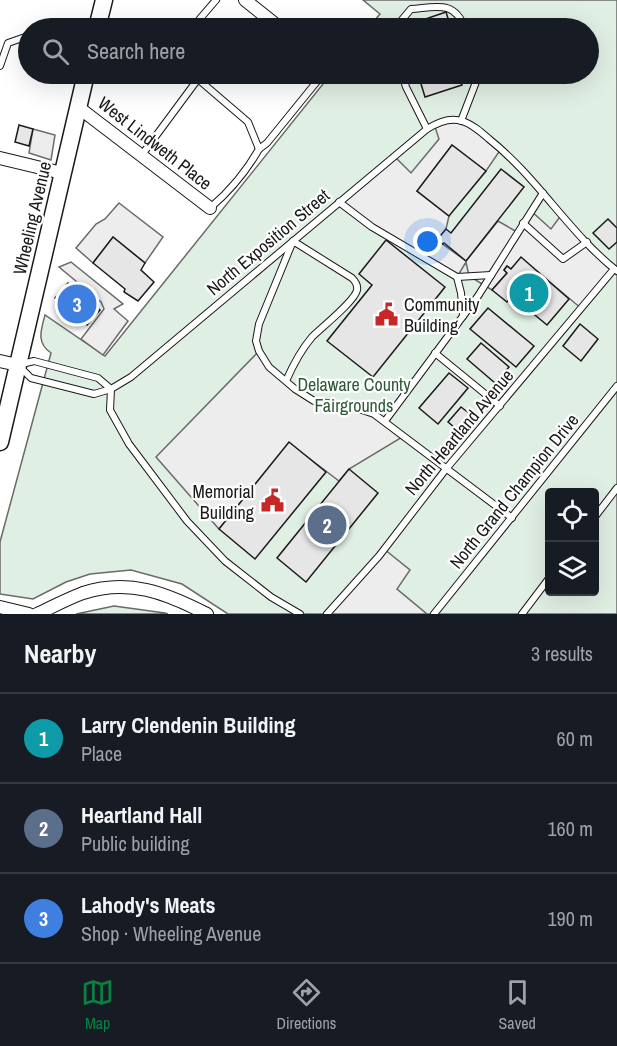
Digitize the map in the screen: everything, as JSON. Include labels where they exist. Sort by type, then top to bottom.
[{"type":"main road","points":[[100,18],[104,0]]},
{"type":"main road","name":"Wheeling Avenue","points":[[0,441],[84,84]]},
{"type":"street","points":[[245,0],[268,18]]},
{"type":"street","name":"West Lindweth Place","points":[[78,107],[210,208]]},
{"type":"street","points":[[0,158],[62,173]]},
{"type":"street","points":[[0,361],[18,366]]},
{"type":"street","points":[[37,614],[84,593],[132,587],[163,593],[206,614]]},
{"type":"street","points":[[0,607],[29,614]]},
{"type":"lane","points":[[201,18],[216,0]]},
{"type":"lane","points":[[403,18],[417,0]]},
{"type":"lane","points":[[411,9],[443,7],[454,11],[461,18]]},
{"type":"lane","points":[[0,60],[8,44],[18,40]]},
{"type":"lane","points":[[141,156],[194,84]]},
{"type":"lane","points":[[204,84],[248,122],[259,149]]},
{"type":"lane","points":[[210,208],[226,195],[259,149],[267,143],[315,84]]},
{"type":"lane","points":[[405,84],[428,129]]},
{"type":"lane","points":[[475,84],[461,121],[476,128],[514,161],[587,242],[616,270]]},
{"type":"lane","name":"North Exposition Street","points":[[111,389],[131,377],[428,129],[446,120],[461,121]]},
{"type":"lane","points":[[385,421],[463,316],[543,193]]},
{"type":"lane","points":[[339,202],[372,227],[457,277],[491,275]]},
{"type":"lane","points":[[524,223],[563,259],[587,242]]},
{"type":"lane","points":[[286,381],[297,358],[312,338],[353,298],[357,290],[356,282],[352,278],[293,241],[259,324],[256,341],[269,367],[286,381],[314,401],[356,408],[374,414],[512,518]]},
{"type":"lane","name":"North Heartland Avenue","points":[[327,614],[379,556],[446,469],[616,270]]},
{"type":"lane","points":[[457,277],[463,316]]},
{"type":"lane","points":[[435,353],[500,406]]},
{"type":"lane","points":[[34,361],[98,378],[111,389],[94,394],[30,378],[18,366],[34,361]]},
{"type":"lane","name":"North Grand Champion Drive","points":[[434,614],[617,386]]},
{"type":"lane","points":[[111,389],[110,410],[129,444],[187,521],[225,561],[271,597],[300,614]]},
{"type":"lane","points":[[599,511],[617,488]]},
{"type":"lane","points":[[522,614],[545,583]]},
{"type":"green space","name":"Delaware County Fairgrounds","points":[[363,0],[617,0],[617,614],[228,614],[182,584],[131,570],[90,574],[66,582],[33,599],[0,594],[0,542],[51,353],[41,341],[45,315],[105,356],[323,84],[599,84],[599,18],[377,18],[380,14]]},
{"type":"green space","points":[[114,606],[165,613],[168,614],[76,614]]},
{"type":"shaded area","points":[[461,121],[501,149],[486,171],[452,145],[417,191],[449,216],[446,229],[437,240],[466,261],[498,221],[517,232],[531,211],[551,229],[562,214],[614,269],[582,309],[521,258],[511,269],[507,266],[504,270],[507,273],[492,290],[469,276],[466,262],[457,277],[411,251],[339,202],[394,156],[411,173],[439,139],[434,124]]},
{"type":"shaded area","points":[[33,129],[55,135],[51,160],[29,153]]},
{"type":"shaded area","points":[[119,203],[163,237],[145,263],[113,237],[93,263],[76,248],[96,224],[105,219]]},
{"type":"shaded area","points":[[71,262],[123,304],[114,309],[128,321],[103,355],[81,339],[104,309],[101,302],[59,267]]},
{"type":"shaded area","points":[[259,351],[269,367],[314,401],[374,414],[404,436],[349,469],[339,481],[289,443],[219,529],[156,457]]},
{"type":"shaded area","points":[[384,549],[410,570],[397,589],[427,614],[327,614]]},
{"type":"building","points":[[446,12],[448,18],[428,18]]},
{"type":"building","points":[[421,84],[462,85],[425,97]]},
{"type":"building","points":[[19,125],[33,129],[29,146],[15,142]]},
{"type":"building","points":[[452,145],[486,171],[449,216],[417,191]]},
{"type":"building","points":[[501,169],[524,187],[466,261],[437,240],[446,229],[451,233]]},
{"type":"building","points":[[608,219],[617,228],[617,242],[609,249],[593,233]]},
{"type":"building","points":[[113,237],[145,263],[141,270],[154,282],[138,301],[124,292],[125,289],[93,263]]},
{"type":"building","name":"Community Building","points":[[386,240],[445,287],[373,377],[327,341],[372,285],[359,274]]},
{"type":"building","points":[[521,257],[569,299],[547,325],[512,296],[507,302],[492,290],[507,273],[504,270],[507,266],[511,269]]},
{"type":"building","points":[[68,283],[100,310],[87,325],[55,298]]},
{"type":"building","points":[[488,308],[534,346],[516,367],[470,329]]},
{"type":"building","points":[[580,324],[598,339],[581,361],[563,346]]},
{"type":"building","points":[[481,343],[509,367],[495,383],[467,359]]},
{"type":"building","points":[[449,373],[468,388],[438,424],[419,408]]},
{"type":"building","points":[[461,407],[474,417],[461,433],[448,422]]},
{"type":"building","name":"Memorial Building","points":[[289,442],[326,472],[255,559],[219,529]]},
{"type":"building","points":[[349,469],[378,493],[306,582],[277,558]]},
{"type":"place","name":"Larry Clendenin Building","points":[[529,293]]},
{"type":"place","name":"Lahody's Meats","points":[[77,304]]},
{"type":"place","name":"Community Building","points":[[386,314]]},
{"type":"place","name":"Memorial Building","points":[[272,501]]},
{"type":"place","name":"Heartland Hall","points":[[327,525]]}]
